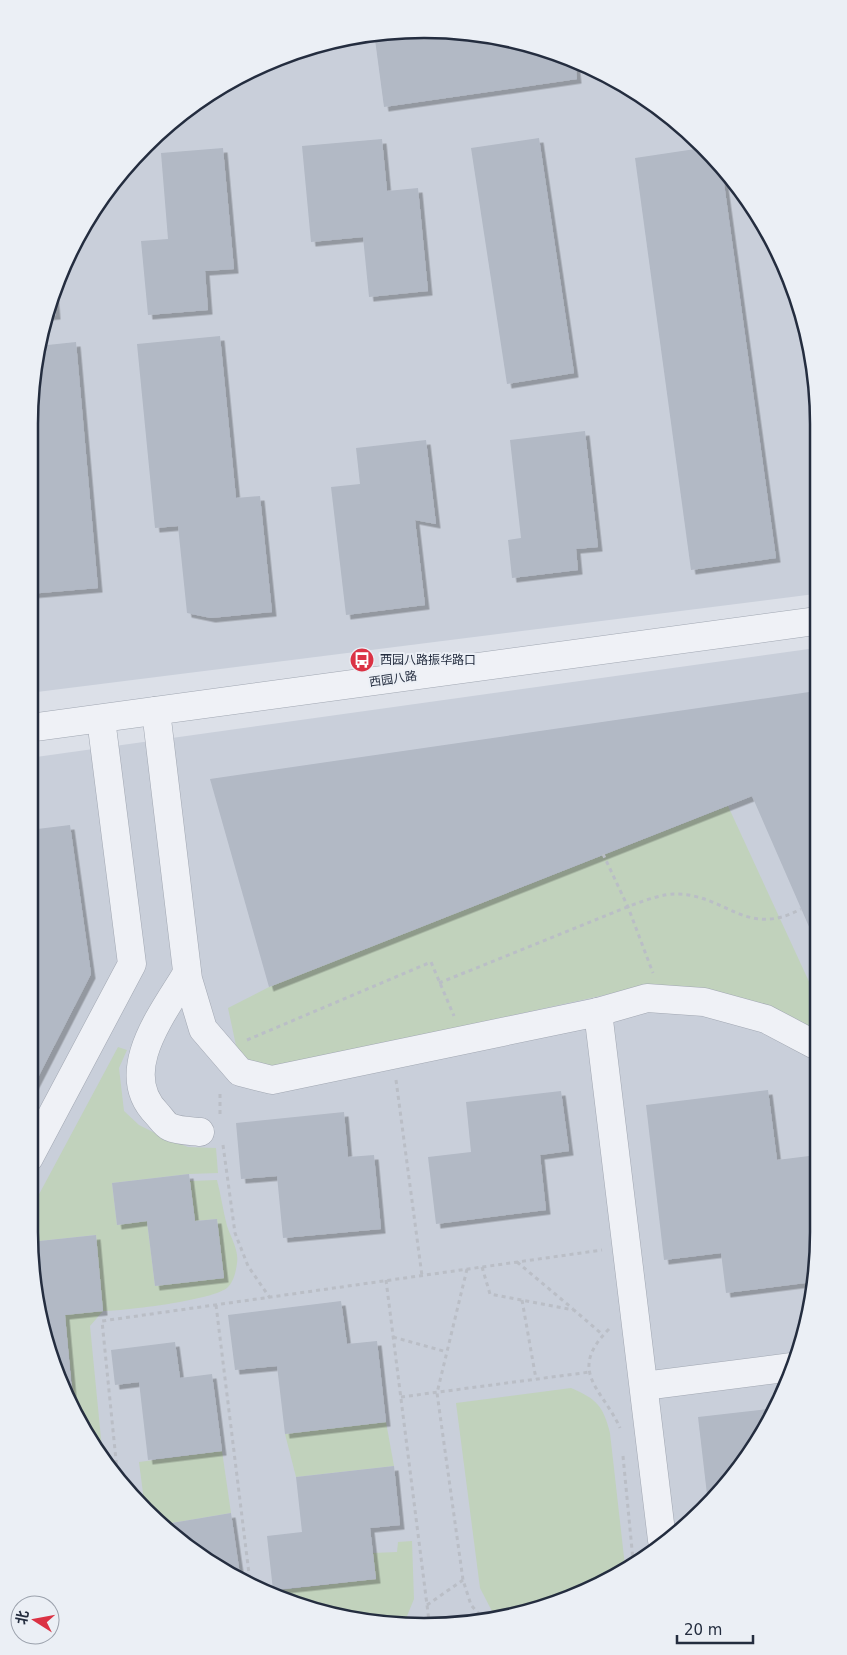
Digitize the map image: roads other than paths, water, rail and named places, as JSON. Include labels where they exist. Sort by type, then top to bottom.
[{"type":"street","name":"西园八路","points":[[38,727],[810,622]]},
{"type":"street","points":[[156,711],[187,973],[203,1029],[240,1072],[272,1080],[598,1012],[647,998],[704,1002],[766,1019],[810,1042]]},
{"type":"street","points":[[38,1141],[132,964],[101,719]]},
{"type":"street","points":[[166,790],[181,804],[188,877]]},
{"type":"street","points":[[187,973],[154,1030],[142,1058],[140,1086],[150,1107],[170,1127],[215,1132]]},
{"type":"street","points":[[598,1012],[661,1535]]},
{"type":"street","points":[[644,1386],[784,1368]]},
{"type":"place","name":"西园八路振华路口","points":[[362,660]]}]
